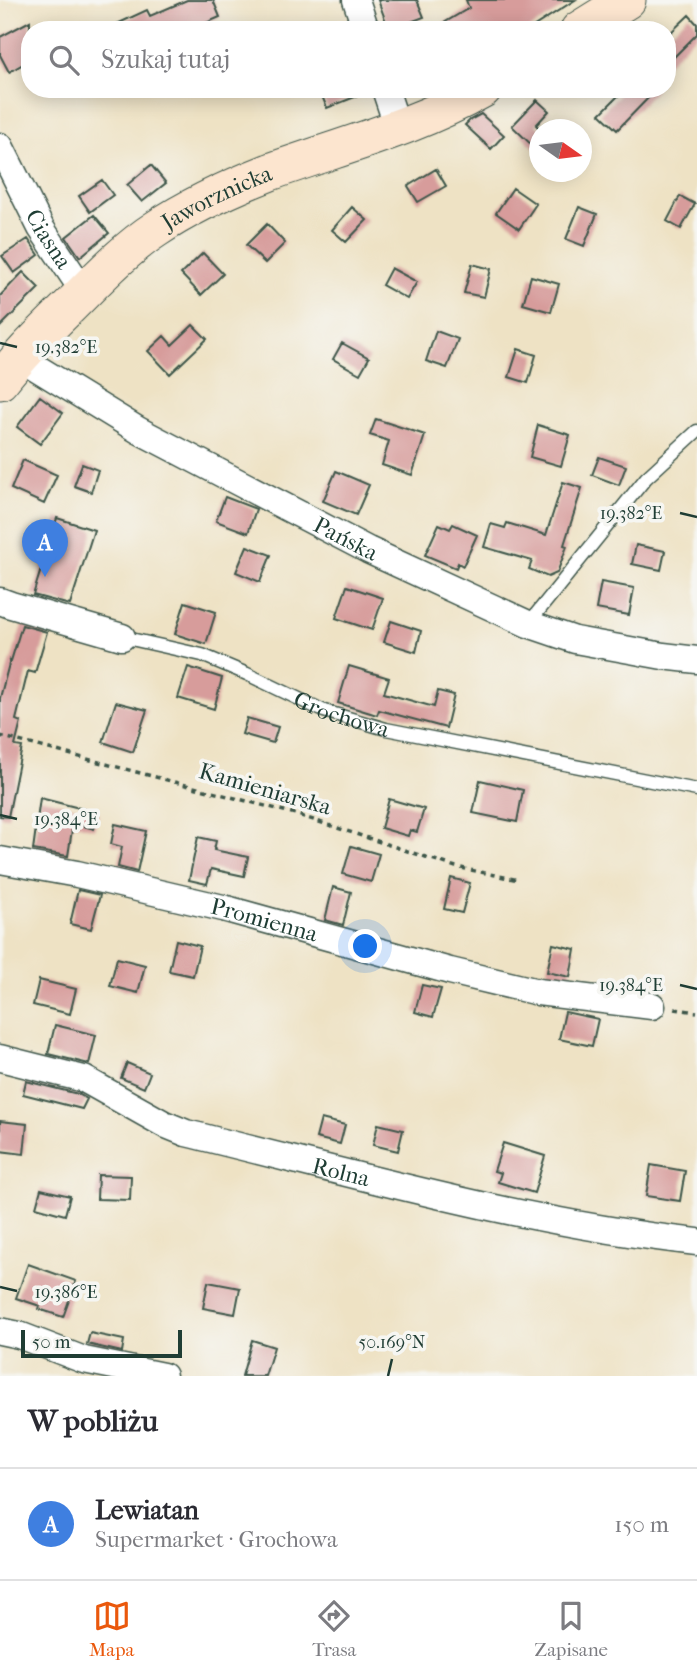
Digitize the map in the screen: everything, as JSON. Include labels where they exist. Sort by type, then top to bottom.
[{"type":"street","points":[[356,0],[363,21]]},
{"type":"street","points":[[593,21],[627,0]]},
{"type":"street","points":[[388,98],[398,128]]},
{"type":"street","name":"Jaworznicka","points":[[10,369],[84,292],[128,250],[156,229],[213,197],[269,173],[398,128],[452,107],[468,98]]},
{"type":"street","name":"Ciasna","points":[[0,146],[41,228],[84,292]]},
{"type":"street","name":"Pańska","points":[[10,369],[138,430],[368,551],[528,624],[575,640],[697,660]]},
{"type":"street","name":"Grochowa","points":[[0,601],[122,637]]},
{"type":"street","name":"Promienna","points":[[0,860],[77,874],[223,908],[450,971],[538,992],[652,1006]]},
{"type":"street","name":"Rolna","points":[[0,1058],[84,1079],[163,1124],[186,1133],[463,1201],[642,1236],[697,1242]]},
{"type":"street","points":[[0,1331],[19,1335],[84,1360],[163,1376]]},
{"type":"lane","points":[[528,624],[646,478],[697,431]]},
{"type":"lane","name":"Grochowa","points":[[122,637],[202,656],[324,711],[386,729],[697,790]]},
{"type":"path","name":"Kamieniarska","points":[[0,736],[292,813],[456,867],[519,880]]},
{"type":"building","points":[[187,0],[213,0],[220,17],[211,21],[123,21],[147,10],[150,16]]},
{"type":"building","points":[[378,0],[417,0],[424,17],[413,21],[386,21]]},
{"type":"building","points":[[466,0],[575,0],[542,21],[447,21],[469,8]]},
{"type":"building","points":[[689,15],[697,24],[697,34],[676,55],[676,27]]},
{"type":"building","points":[[21,26],[21,65],[9,72],[0,55],[0,37]]},
{"type":"building","points":[[323,98],[352,98],[327,108]]},
{"type":"building","points":[[616,98],[648,98],[617,130],[600,114]]},
{"type":"building","points":[[537,100],[549,111],[542,119],[529,119],[529,142],[512,126]]},
{"type":"building","points":[[481,114],[504,135],[491,149],[465,125]]},
{"type":"building","points":[[151,165],[166,183],[142,202],[127,185]]},
{"type":"building","points":[[436,169],[446,186],[418,202],[408,186]]},
{"type":"building","points":[[102,180],[113,195],[90,212],[79,196]]},
{"type":"building","points":[[513,188],[536,204],[519,229],[496,213]]},
{"type":"building","points":[[680,196],[695,204],[681,229],[667,221]]},
{"type":"building","points":[[352,207],[367,220],[346,242],[332,230]]},
{"type":"building","points":[[579,207],[597,214],[584,246],[566,239]]},
{"type":"building","points":[[94,215],[109,233],[80,257],[66,237]]},
{"type":"building","points":[[267,224],[285,243],[265,263],[246,245]]},
{"type":"building","points":[[28,239],[39,255],[14,273],[2,256]]},
{"type":"building","points":[[203,253],[223,274],[201,295],[181,274]]},
{"type":"building","points":[[472,264],[491,269],[484,297],[464,293]]},
{"type":"building","points":[[391,268],[417,282],[407,299],[382,285]]},
{"type":"building","points":[[23,272],[39,288],[0,327],[0,296]]},
{"type":"building","points":[[531,276],[559,284],[551,312],[523,304]]},
{"type":"building","points":[[193,325],[207,339],[170,374],[148,351],[164,336],[172,345]]},
{"type":"building","points":[[436,331],[458,339],[447,368],[426,361]]},
{"type":"building","points":[[342,343],[369,358],[360,374],[333,359]]},
{"type":"building","points":[[518,349],[536,355],[528,383],[509,377]]},
{"type":"building","points":[[40,396],[63,413],[40,444],[17,427]]},
{"type":"building","points":[[376,419],[425,435],[412,475],[382,465],[389,441],[370,435]]},
{"type":"building","points":[[538,425],[570,435],[561,466],[530,457]]},
{"type":"building","points":[[599,457],[626,466],[619,485],[592,475]]},
{"type":"building","points":[[23,460],[57,475],[44,504],[11,489]]},
{"type":"building","points":[[82,464],[98,470],[91,492],[74,486]]},
{"type":"building","points":[[336,471],[369,485],[356,515],[323,501]]},
{"type":"building","points":[[563,482],[582,488],[557,573],[548,577],[529,569],[532,561],[484,547],[491,524],[505,528],[507,523],[546,535]]},
{"type":"building","points":[[225,497],[256,509],[248,533],[216,521]]},
{"type":"building","points":[[57,518],[94,530],[70,605],[33,595]]},
{"type":"building","points":[[439,524],[450,529],[453,524],[477,535],[463,566],[458,563],[456,568],[425,555]]},
{"type":"building","points":[[636,545],[665,551],[661,570],[632,564]]},
{"type":"building","points":[[247,546],[271,555],[260,582],[236,572]]},
{"type":"building","points":[[601,582],[634,588],[629,615],[596,609]]},
{"type":"building","points":[[347,586],[383,598],[372,630],[336,618]]},
{"type":"building","points":[[185,602],[216,612],[206,644],[175,634]]},
{"type":"building","points":[[391,621],[421,631],[416,652],[384,642]]},
{"type":"building","points":[[22,625],[47,632],[35,673],[28,671],[16,720],[21,722],[15,746],[22,747],[8,817],[0,816],[0,698]]},
{"type":"building","points":[[349,666],[389,678],[384,693],[434,707],[438,691],[454,695],[446,728],[379,710],[377,715],[338,703]]},
{"type":"building","points":[[188,667],[222,678],[214,709],[178,698]]},
{"type":"building","points":[[116,702],[147,710],[133,752],[103,742]]},
{"type":"building","points":[[247,718],[278,727],[273,743],[242,734]]},
{"type":"building","points":[[480,780],[523,790],[517,822],[473,813]]},
{"type":"building","points":[[40,798],[99,813],[94,829],[73,823],[68,856],[33,850]]},
{"type":"building","points":[[389,799],[424,809],[417,832],[410,830],[408,836],[381,828]]},
{"type":"building","points":[[115,824],[146,831],[137,872],[118,867],[122,847],[111,844]]},
{"type":"building","points":[[198,837],[216,841],[214,850],[248,857],[244,876],[211,869],[207,884],[189,880]]},
{"type":"building","points":[[351,846],[379,854],[371,882],[343,874]]},
{"type":"building","points":[[451,878],[470,883],[462,913],[444,909]]},
{"type":"building","points":[[333,887],[351,892],[343,925],[325,920]]},
{"type":"building","points":[[78,890],[100,895],[91,929],[70,924]]},
{"type":"building","points":[[176,940],[200,946],[193,976],[169,971]]},
{"type":"building","points":[[553,944],[575,949],[570,977],[547,972]]},
{"type":"building","points":[[117,958],[145,965],[138,993],[110,986]]},
{"type":"building","points":[[39,980],[76,989],[70,1014],[33,1005]]},
{"type":"building","points":[[422,985],[441,989],[433,1017],[415,1012]]},
{"type":"building","points":[[565,1012],[598,1019],[592,1046],[559,1039]]},
{"type":"building","points":[[55,1025],[96,1035],[89,1064],[48,1054]]},
{"type":"building","points":[[127,1063],[150,1073],[144,1088],[121,1078]]},
{"type":"building","points":[[26,1081],[78,1094],[87,1099],[82,1109],[23,1094]]},
{"type":"building","points":[[321,1119],[345,1125],[340,1144],[316,1138]]},
{"type":"building","points":[[0,1121],[27,1124],[24,1154],[0,1151]]},
{"type":"building","points":[[378,1124],[403,1130],[398,1151],[373,1145]]},
{"type":"building","points":[[503,1143],[545,1156],[534,1193],[498,1182],[501,1173],[494,1171]]},
{"type":"building","points":[[651,1165],[685,1171],[680,1201],[646,1196]]},
{"type":"building","points":[[98,1175],[131,1176],[130,1200],[97,1199]]},
{"type":"building","points":[[41,1189],[70,1196],[65,1215],[36,1207]]},
{"type":"building","points":[[28,1264],[76,1281],[63,1317],[16,1298]]},
{"type":"building","points":[[208,1282],[240,1288],[235,1314],[203,1308]]},
{"type":"building","points":[[90,1333],[124,1340],[122,1352],[87,1344]]},
{"type":"building","points":[[252,1340],[274,1347],[265,1376],[242,1376]]},
{"type":"place","name":"Lewiatan","points":[[45,577]]}]
